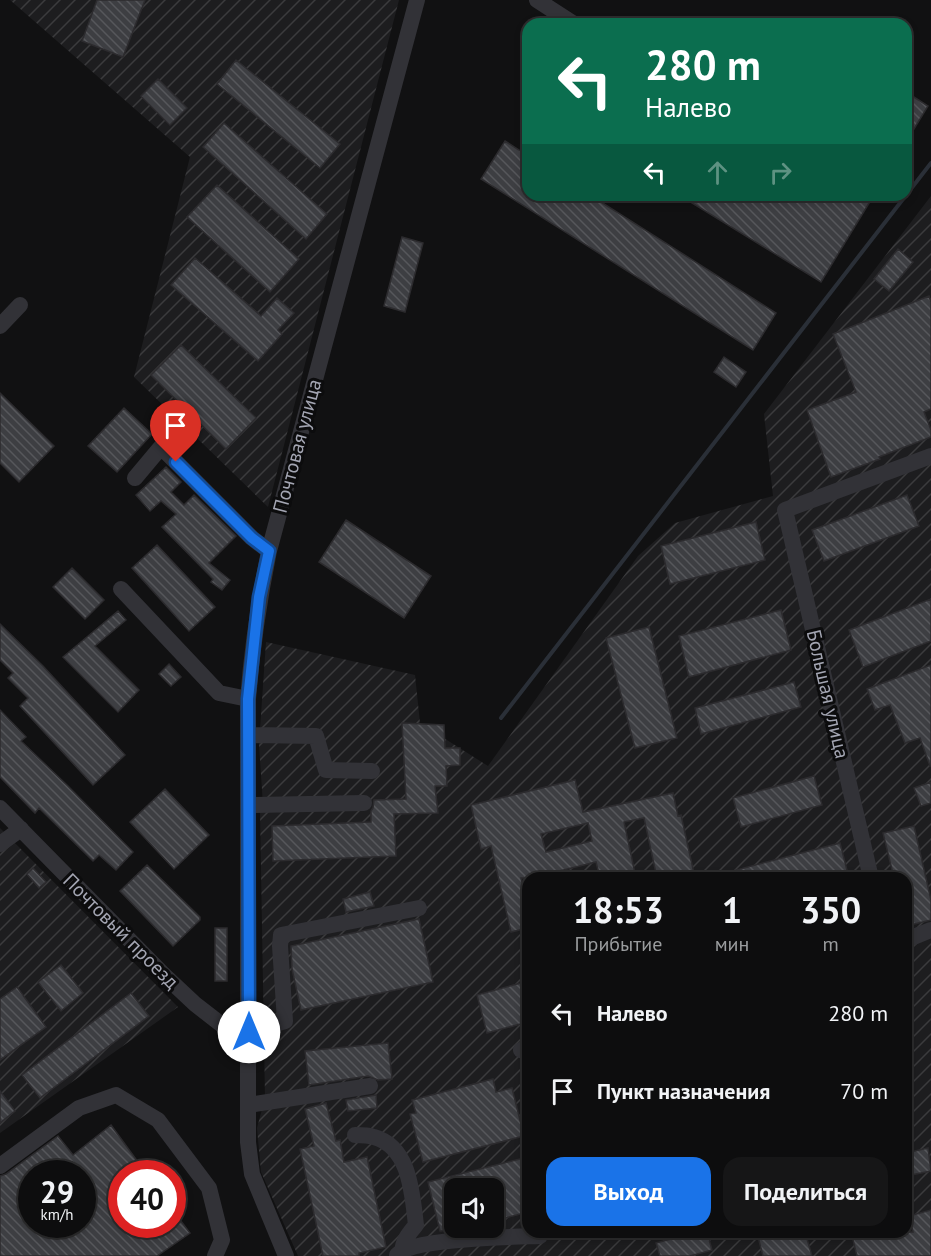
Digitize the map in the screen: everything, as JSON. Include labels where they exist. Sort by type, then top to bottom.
[{"type":"street","name":"Почтовая улица","points":[[286,1256],[252,1174],[248,1142],[248,699],[259,597],[269,551],[417,0]]},
{"type":"street","points":[[537,0],[565,18]]},
{"type":"street","points":[[0,326],[20,305]]},
{"type":"street","points":[[135,478],[161,447],[252,538],[269,551]]},
{"type":"street","name":"Большая улица","points":[[870,872],[785,510],[931,456]]},
{"type":"street","points":[[121,589],[219,693],[248,699]]},
{"type":"street","points":[[248,735],[316,736],[326,770],[372,771]]},
{"type":"street","points":[[248,805],[363,803]]},
{"type":"street","name":"Почтовый проезд","points":[[0,808],[195,1004],[249,1039]]},
{"type":"street","points":[[0,844],[21,829]]},
{"type":"street","points":[[249,1039],[285,1021],[279,946],[281,935],[419,908]]},
{"type":"street","points":[[912,937],[931,930]]},
{"type":"street","points":[[249,1105],[370,1086]]},
{"type":"street","points":[[0,1166],[79,1108],[116,1095],[158,1120],[209,1188],[222,1240],[215,1256]]},
{"type":"street","points":[[355,1135],[373,1136],[393,1146],[403,1162],[417,1225],[408,1235],[400,1254]]},
{"type":"street","points":[[400,1254],[418,1245],[522,1237]]},
{"type":"shaded area","points":[[10,0],[399,0],[268,507],[134,377],[190,157]]},
{"type":"shaded area","points":[[931,196],[931,1256],[298,1256],[261,1172],[257,1128],[265,1098],[260,811],[263,805],[259,744],[266,642],[415,675],[420,723],[488,766],[638,556],[675,523],[773,496],[764,414]]},
{"type":"shaded area","points":[[0,828],[178,1007],[0,1133]]},
{"type":"building","points":[[97,0],[145,0],[123,57],[82,41]]},
{"type":"building","points":[[236,60],[340,144],[320,168],[217,84]]},
{"type":"building","points":[[158,79],[187,108],[170,125],[141,96]]},
{"type":"building","points":[[912,96],[928,106],[912,132]]},
{"type":"building","points":[[224,123],[327,214],[306,239],[203,147]]},
{"type":"building","points":[[505,141],[522,152],[522,201],[599,201],[776,313],[753,350],[481,179]]},
{"type":"building","points":[[217,185],[299,259],[270,292],[187,217]]},
{"type":"building","points":[[689,201],[870,201],[821,282]]},
{"type":"building","points":[[402,237],[423,243],[405,312],[384,306]]},
{"type":"building","points":[[898,249],[913,262],[889,291],[874,279]]},
{"type":"building","points":[[195,258],[261,316],[277,298],[294,313],[278,330],[282,334],[258,361],[171,285]]},
{"type":"building","points":[[929,296],[931,302],[931,409],[924,412],[931,430],[931,437],[831,477],[807,410],[856,392],[833,334]]},
{"type":"building","points":[[181,345],[256,418],[226,449],[151,375]]},
{"type":"building","points":[[724,357],[746,372],[736,387],[714,372]]},
{"type":"building","points":[[0,393],[54,446],[19,482],[0,463]]},
{"type":"building","points":[[124,408],[152,434],[117,472],[88,446]]},
{"type":"building","points":[[166,467],[181,482],[171,492],[184,505],[194,495],[236,536],[209,563],[230,580],[222,590],[211,582],[213,579],[162,527],[176,514],[161,501],[150,511],[136,495]]},
{"type":"building","points":[[907,495],[919,526],[824,561],[812,530]]},
{"type":"building","points":[[346,520],[431,576],[404,618],[319,562]]},
{"type":"building","points":[[756,522],[765,560],[670,584],[661,546]]},
{"type":"building","points":[[157,545],[215,607],[189,631],[132,568]]},
{"type":"building","points":[[72,568],[104,600],[85,619],[53,587]]},
{"type":"building","points":[[931,599],[931,641],[863,667],[849,630]]},
{"type":"building","points":[[781,610],[791,650],[689,677],[679,636]]},
{"type":"building","points":[[118,611],[126,620],[95,646],[139,690],[118,712],[63,657]]},
{"type":"building","points":[[0,624],[43,666],[125,755],[93,785],[20,706],[28,698],[8,678],[13,673],[0,660]]},
{"type":"building","points":[[649,627],[677,738],[635,748],[606,638]]},
{"type":"building","points":[[169,664],[181,677],[171,686],[159,674]]},
{"type":"building","points":[[931,665],[930,766],[920,738],[905,743],[890,705],[875,710],[867,689]]},
{"type":"building","points":[[794,682],[801,707],[701,734],[695,708]]},
{"type":"building","points":[[0,710],[26,737],[21,741],[133,852],[116,870],[99,855],[93,861],[39,808],[35,813],[0,777]]},
{"type":"building","points":[[402,723],[444,725],[445,748],[460,748],[460,765],[446,766],[447,786],[435,786],[438,813],[394,814],[396,856],[273,861],[272,826],[371,822],[374,800],[406,799]]},
{"type":"building","points":[[814,776],[822,805],[741,827],[733,798]]},
{"type":"building","points":[[575,780],[583,812],[673,793],[678,816],[681,815],[694,872],[656,872],[644,818],[624,822],[635,872],[598,872],[596,862],[555,872],[522,872],[522,929],[511,932],[491,846],[481,849],[471,805]],"holes":[[[588,823],[592,841],[546,852],[541,834]]]},
{"type":"building","points":[[931,782],[931,803],[921,806],[914,788]]},
{"type":"building","points":[[165,789],[209,835],[174,869],[130,822]]},
{"type":"building","points":[[914,826],[931,900],[931,920],[912,925],[912,872],[893,872],[883,833]]},
{"type":"building","points":[[840,843],[847,872],[729,872]]},
{"type":"building","points":[[147,865],[200,917],[200,920],[173,946],[120,891]]},
{"type":"building","points":[[33,868],[46,882],[39,888],[27,874]]},
{"type":"building","points":[[370,892],[374,906],[346,912],[343,899]]},
{"type":"building","points":[[419,919],[433,982],[301,1010],[292,969],[291,946]]},
{"type":"building","points":[[215,928],[227,928],[227,981],[215,981]]},
{"type":"building","points":[[61,965],[83,993],[61,1011],[38,982]]},
{"type":"building","points":[[522,983],[522,1024],[487,1033],[477,995]]},
{"type":"building","points":[[17,987],[46,1027],[0,1060],[0,999]]},
{"type":"building","points":[[131,993],[149,1016],[40,1098],[22,1075]]},
{"type":"building","points":[[388,1043],[392,1079],[378,1080],[368,1076],[309,1085],[305,1051]]},
{"type":"building","points":[[493,1079],[496,1092],[512,1088],[522,1137],[423,1162],[410,1114],[416,1113],[412,1100]]},
{"type":"building","points":[[0,1091],[15,1111],[0,1123]]},
{"type":"building","points":[[376,1095],[377,1108],[348,1111],[346,1100]]},
{"type":"building","points":[[326,1103],[336,1141],[340,1140],[344,1162],[367,1157],[386,1247],[359,1253],[359,1256],[323,1256],[300,1149],[314,1146],[305,1109]]},
{"type":"building","points":[[111,1125],[137,1160],[108,1160],[108,1238],[183,1238],[157,1256],[0,1256],[0,1176],[18,1165],[18,1238],[96,1238],[96,1160],[25,1160],[58,1136],[73,1155]]},
{"type":"building","points":[[928,1148],[931,1171],[912,1175],[912,1152]]},
{"type":"building","points":[[522,1158],[522,1214],[504,1218],[504,1178],[444,1178]]},
{"type":"building","points":[[444,1178],[444,1231],[440,1231],[428,1182]]},
{"type":"building","points":[[931,1210],[931,1256],[857,1256],[852,1238],[912,1238],[912,1215]]},
{"type":"building","points":[[675,1238],[709,1238],[712,1250],[690,1256],[660,1256],[656,1243]]},
{"type":"building","points":[[758,1238],[807,1238],[812,1256],[763,1256]]},
{"type":"waterway","points":[[912,188],[931,163]]},
{"type":"waterway","points":[[501,718],[902,201]]},
{"type":"route","points":[[176,462],[252,538],[269,551],[259,597],[248,699],[249,1032]]}]
